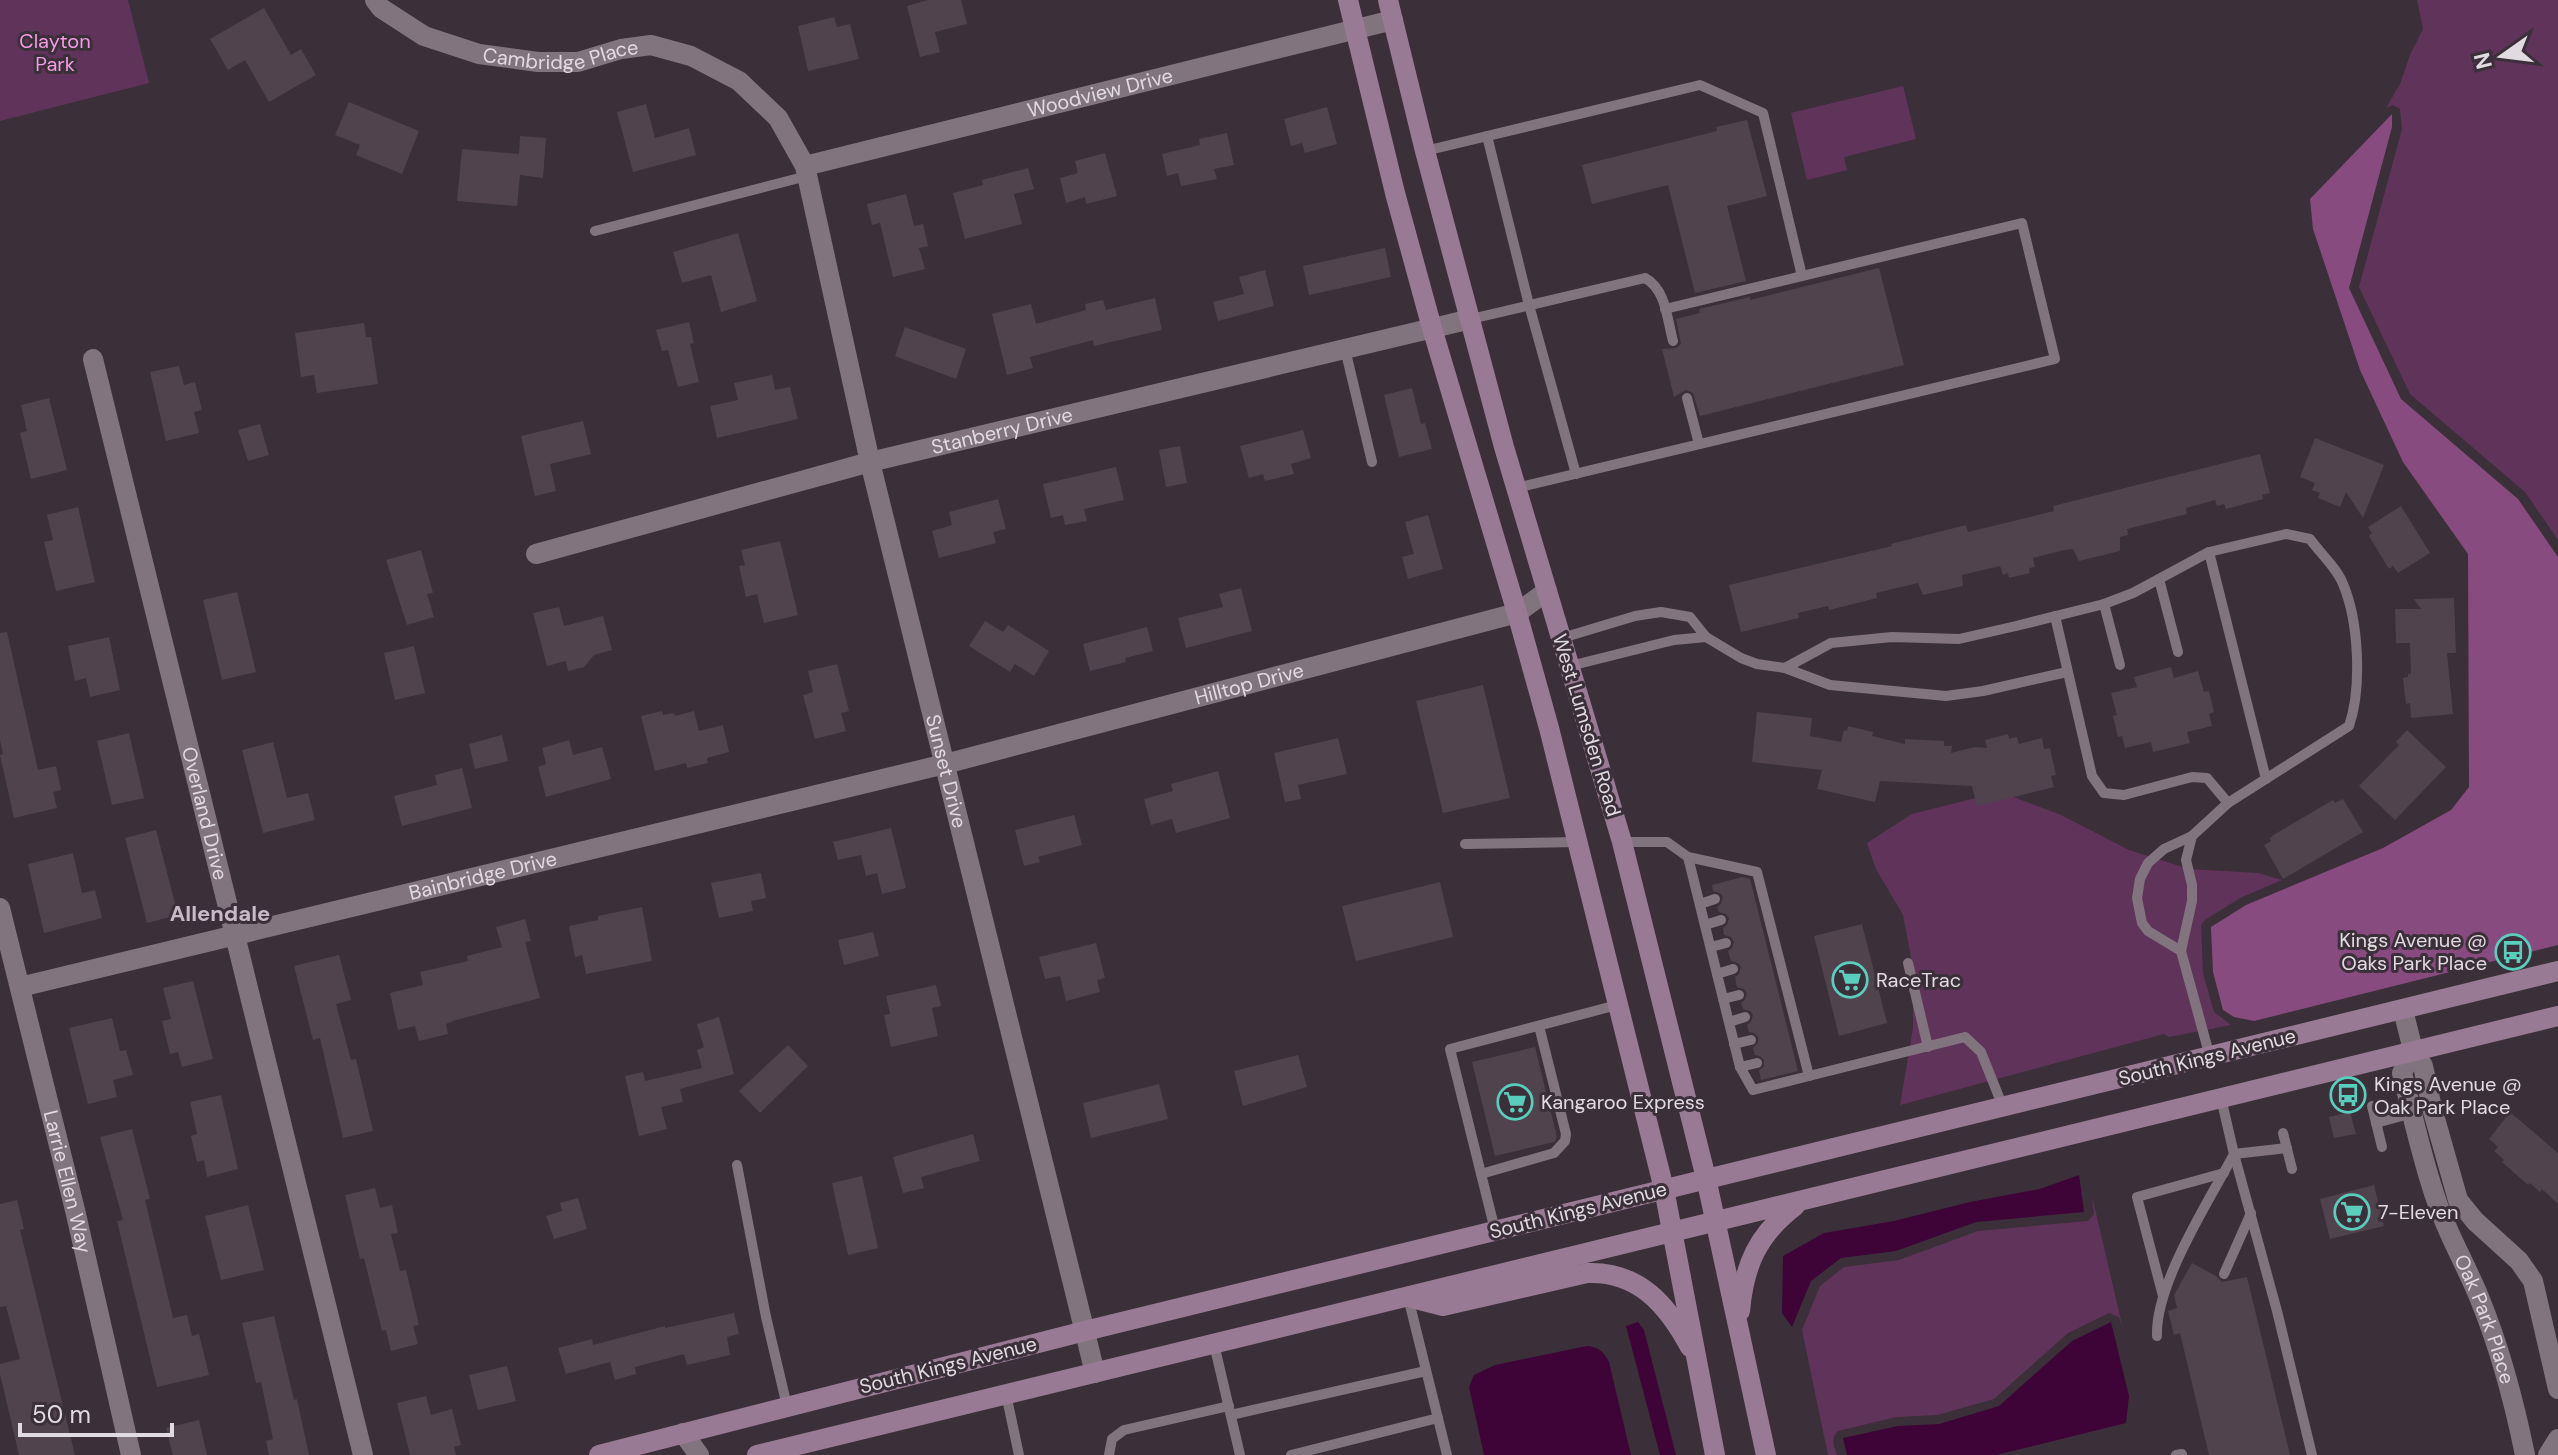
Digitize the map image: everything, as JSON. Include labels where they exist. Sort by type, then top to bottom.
[{"type":"main road","name":"West Lumsden Road","points":[[1348,0],[1432,328],[1517,613],[1664,1189],[1715,1455]]},
{"type":"main road","name":"West Lumsden Road","points":[[1391,10],[1425,151],[1516,488],[1622,842],[1706,1178],[1766,1455]]},
{"type":"main road","name":"South Kings Avenue","points":[[599,1455],[1085,1331],[2558,971]]},
{"type":"main road","name":"South Kings Avenue","points":[[757,1455],[2558,1016]]},
{"type":"main road","points":[[1739,1327],[1742,1295],[1758,1244],[1777,1219],[1801,1201]]},
{"type":"main road","points":[[1408,1297],[1443,1306],[1587,1273],[1609,1272],[1626,1278],[1663,1306],[1700,1365]]},
{"type":"street","name":"Cambridge Place","points":[[375,0],[381,8],[424,36],[479,54],[538,62],[578,62],[621,49],[651,45],[691,56],[739,81],[778,118],[806,171]]},
{"type":"street","name":"Woodview Drive","points":[[806,171],[1356,29],[1391,10]]},
{"type":"street","name":"Sunset Drive","points":[[806,171],[870,462],[1095,1373]]},
{"type":"street","name":"Stanberry Drive","points":[[536,554],[870,462],[1471,319]]},
{"type":"street","name":"Overland Drive","points":[[93,359],[363,1455]]},
{"type":"street","name":"Hilltop Drive","points":[[945,764],[1517,613],[1547,591]]},
{"type":"street","name":"Bainbridge Drive","points":[[20,987],[945,764]]},
{"type":"street","name":"Larrie Ellen Way","points":[[0,908],[131,1455]]},
{"type":"street","name":"Oak Park Place","points":[[2403,1010],[2413,1050],[2402,1073],[2422,1111],[2458,1200],[2475,1221],[2519,1261],[2533,1281],[2558,1389]]},
{"type":"street","name":"Oak Park Place","points":[[2422,1111],[2437,1203],[2479,1296],[2495,1341],[2513,1396],[2525,1455]]},
{"type":"street","points":[[2452,1237],[2475,1221]]},
{"type":"street","points":[[683,1433],[683,1455]]},
{"type":"street","points":[[683,1433],[699,1455]]},
{"type":"street","points":[[2548,1455],[2558,1439]]},
{"type":"lane","points":[[1425,151],[1700,85],[1763,113],[1802,276]]},
{"type":"lane","points":[[1487,136],[1529,305],[1576,474]]},
{"type":"lane","points":[[595,231],[806,171]]},
{"type":"lane","points":[[1516,488],[2055,359],[2022,223],[1665,309]]},
{"type":"lane","points":[[1471,319],[1645,278],[1656,283],[1673,341]]},
{"type":"lane","points":[[1345,349],[1372,462]]},
{"type":"lane","points":[[1687,398],[1699,444]]},
{"type":"lane","points":[[1785,668],[1831,643],[1892,637],[1959,639],[2104,604],[2133,593],[2209,552],[2286,534],[2310,539],[2342,582],[2354,623],[2356,707],[2349,726],[2228,803],[2192,836],[2164,849],[2148,863],[2140,879],[2137,898],[2139,913],[2148,931],[2181,951]]},
{"type":"lane","points":[[2209,552],[2266,779]]},
{"type":"lane","points":[[2159,579],[2178,652]]},
{"type":"lane","points":[[2104,604],[2120,665]]},
{"type":"lane","points":[[1562,638],[1635,616],[1661,612],[1690,617],[1706,637],[1741,658],[1785,668],[1830,685],[1946,696],[2067,672]]},
{"type":"lane","points":[[2055,616],[2092,776],[2104,793],[2124,795],[2192,777],[2207,778],[2228,803]]},
{"type":"lane","points":[[1570,666],[1674,640],[1706,637]]},
{"type":"lane","points":[[2192,836],[2186,860],[2192,901],[2181,951],[2210,1057]]},
{"type":"lane","points":[[1465,844],[1576,842]]},
{"type":"lane","points":[[1622,842],[1667,842],[1688,857],[1757,872],[1756,887],[1798,1053],[1809,1076]]},
{"type":"lane","points":[[1688,857],[1740,1067],[1753,1090],[1965,1037],[1981,1052],[2003,1107]]},
{"type":"lane","points":[[1700,904],[1715,899]]},
{"type":"lane","points":[[1705,925],[1721,920]]},
{"type":"lane","points":[[1711,947],[1726,943]]},
{"type":"lane","points":[[1908,963],[1928,1047]]},
{"type":"lane","points":[[1717,974],[1733,969]]},
{"type":"lane","points":[[1723,999],[1739,995]]},
{"type":"lane","points":[[1495,1230],[1450,1049],[1617,1005]]},
{"type":"lane","points":[[1729,1022],[1745,1017]]},
{"type":"lane","points":[[1481,1174],[1554,1153],[1565,1141],[1566,1134],[1539,1026]]},
{"type":"lane","points":[[1734,1044],[1751,1040]]},
{"type":"lane","points":[[1740,1067],[1757,1063]]},
{"type":"lane","points":[[2221,1097],[2312,1455]]},
{"type":"lane","points":[[2372,1106],[2382,1147]]},
{"type":"lane","points":[[2376,1123],[2422,1111]]},
{"type":"lane","points":[[2283,1133],[2292,1169]]},
{"type":"lane","points":[[2234,1154],[2287,1148]]},
{"type":"lane","points":[[2157,1336],[2156,1321],[2163,1296],[2234,1154]]},
{"type":"lane","points":[[737,1165],[762,1301],[787,1406]]},
{"type":"lane","points":[[2163,1296],[2137,1197],[2224,1173]]},
{"type":"lane","points":[[2224,1274],[2251,1213]]},
{"type":"lane","points":[[1408,1297],[1447,1455]]},
{"type":"lane","points":[[1214,1344],[1240,1455]]},
{"type":"lane","points":[[1109,1455],[1112,1439],[1124,1430],[1426,1371]]},
{"type":"lane","points":[[1006,1394],[1019,1455]]},
{"type":"lane","points":[[1291,1455],[1438,1418]]},
{"type":"green space","name":"Clayton Park","points":[[0,0],[128,0],[149,83],[0,121]]},
{"type":"green space","points":[[2417,0],[2558,0],[2558,540],[2525,492],[2410,394],[2359,287],[2402,129],[2400,109],[2393,105],[2386,108],[2400,84],[2423,29]]},
{"type":"green space","points":[[1903,86],[1916,139],[1844,157],[1847,170],[1807,180],[1791,113]]},
{"type":"green space","points":[[2000,792],[2061,815],[2129,850],[2189,869],[2258,873],[2282,880],[2240,898],[2201,925],[2203,973],[2214,1012],[2231,1025],[2169,1037],[2164,1034],[1900,1105],[1913,1028],[1913,967],[1903,915],[1876,869],[1867,843],[1912,814]]},
{"type":"green space","points":[[2092,1196],[2123,1329],[2119,1317],[2109,1313],[2068,1333],[1994,1399],[1937,1415],[1896,1417],[1838,1431],[1833,1439],[1837,1455],[1828,1455],[1802,1330],[1820,1286],[1844,1267],[1899,1260],[1978,1231],[2088,1221],[2094,1214]]},
{"type":"shaded area","points":[[2392,114],[2392,127],[2349,288],[2401,399],[2518,499],[2558,557],[2558,945],[2254,1021],[2234,1017],[2223,1010],[2213,972],[2211,927],[2246,905],[2383,848],[2451,810],[2469,787],[2468,554],[2403,462],[2360,370],[2313,229],[2310,199]]},
{"type":"shaded area","points":[[2079,1175],[2084,1212],[1976,1222],[1896,1251],[1841,1258],[1811,1281],[1792,1327],[1782,1313],[1783,1256],[1824,1233],[2040,1189]]},
{"type":"shaded area","points":[[1638,1322],[1644,1330],[1676,1455],[1660,1455],[1626,1326]]},
{"type":"shaded area","points":[[2111,1322],[2129,1396],[2126,1423],[1996,1455],[1847,1455],[1843,1438],[1898,1426],[1939,1424],[1999,1406],[2072,1341]]},
{"type":"shaded area","points":[[1587,1346],[1601,1351],[1609,1362],[1631,1455],[1484,1455],[1469,1387],[1474,1375],[1495,1365]]},
{"type":"building","points":[[928,0],[961,0],[967,24],[935,32],[940,52],[920,57],[907,6]]},
{"type":"building","points":[[264,8],[291,55],[301,49],[316,75],[269,102],[245,60],[228,70],[210,39]]},
{"type":"building","points":[[834,17],[837,27],[850,24],[859,59],[808,71],[798,26]]},
{"type":"building","points":[[349,102],[419,131],[402,174],[356,155],[360,145],[335,135]]},
{"type":"building","points":[[646,104],[655,138],[689,128],[696,155],[633,172],[617,112]]},
{"type":"building","points":[[1327,107],[1337,144],[1305,153],[1302,143],[1291,146],[1284,119]]},
{"type":"building","points":[[1747,120],[1767,196],[1727,206],[1746,281],[1695,293],[1668,185],[1592,204],[1582,165],[1717,131],[1716,127]]},
{"type":"building","points":[[1227,133],[1234,165],[1214,169],[1217,179],[1181,186],[1178,173],[1167,176],[1162,154],[1200,145],[1199,139]]},
{"type":"building","points":[[520,136],[546,138],[543,178],[520,175],[517,206],[457,201],[462,149],[519,154]]},
{"type":"building","points":[[1105,153],[1117,196],[1086,204],[1085,197],[1066,203],[1060,178],[1078,173],[1075,161]]},
{"type":"building","points":[[1028,168],[1034,189],[1014,194],[1022,224],[965,239],[953,193],[983,185],[982,180]]},
{"type":"building","points":[[906,194],[914,226],[923,224],[928,246],[919,248],[925,269],[893,277],[880,223],[872,225],[867,204]]},
{"type":"building","points":[[738,233],[757,301],[721,312],[711,275],[682,283],[673,252]]},
{"type":"building","points":[[1385,248],[1391,277],[1309,295],[1303,266]]},
{"type":"building","points":[[1879,268],[1904,365],[1700,416],[1693,393],[1686,390],[1674,397],[1662,349],[1676,348],[1681,344],[1676,319],[1700,313],[1699,309],[1750,297],[1750,300]]},
{"type":"building","points":[[1265,270],[1274,306],[1218,321],[1213,302],[1244,294],[1239,277]]},
{"type":"building","points":[[1155,298],[1162,330],[1094,346],[1093,340],[1030,357],[1033,368],[1007,375],[992,314],[1031,304],[1036,324],[1086,310],[1085,304],[1103,300],[1106,310]]},
{"type":"building","points":[[689,322],[694,343],[690,344],[699,382],[678,387],[668,350],[662,351],[656,330]]},
{"type":"building","points":[[364,323],[366,337],[371,337],[378,384],[317,393],[314,375],[301,377],[295,333]]},
{"type":"building","points":[[905,327],[966,349],[956,379],[895,356]]},
{"type":"building","points":[[179,366],[184,385],[195,382],[202,410],[194,412],[199,433],[166,441],[150,372]]},
{"type":"building","points":[[772,375],[775,390],[790,387],[798,419],[717,438],[710,406],[738,400],[734,383]]},
{"type":"building","points":[[1412,388],[1421,424],[1425,423],[1432,449],[1399,457],[1384,395]]},
{"type":"building","points":[[49,398],[67,470],[31,479],[20,433],[27,431],[21,405]]},
{"type":"building","points":[[583,421],[591,454],[550,464],[556,491],[535,496],[521,436]]},
{"type":"building","points":[[260,424],[269,455],[248,461],[238,430]]},
{"type":"building","points":[[1303,430],[1311,458],[1291,464],[1294,474],[1265,481],[1263,474],[1249,478],[1240,446]]},
{"type":"building","points":[[2315,438],[2384,465],[2363,518],[2346,492],[2340,507],[2318,498],[2320,493],[2312,490],[2315,483],[2300,477]]},
{"type":"building","points":[[1180,446],[1187,483],[1166,487],[1159,450]]},
{"type":"building","points":[[2260,454],[2270,493],[2262,495],[2263,499],[2226,509],[2224,504],[2217,506],[2215,500],[2186,508],[2187,514],[2127,529],[2128,535],[2120,537],[2120,551],[2079,561],[2073,549],[2064,550],[2033,558],[2035,567],[2029,568],[2030,573],[2009,578],[2008,573],[2003,575],[2000,566],[1962,575],[1963,586],[1923,595],[1918,583],[1876,593],[1877,598],[1829,610],[1828,606],[1798,613],[1799,618],[1741,632],[1729,585],[1966,525],[1968,532],[2054,511],[2053,506]]},
{"type":"building","points":[[1116,467],[1124,500],[1084,509],[1087,521],[1065,525],[1063,515],[1051,518],[1043,484]]},
{"type":"building","points":[[998,499],[1006,529],[993,532],[996,543],[939,558],[932,531],[952,525],[949,512]]},
{"type":"building","points":[[2401,506],[2430,553],[2398,573],[2393,566],[2389,569],[2369,536],[2372,533],[2368,527]]},
{"type":"building","points":[[78,507],[95,582],[56,591],[44,542],[53,540],[47,515]]},
{"type":"building","points":[[1428,515],[1443,569],[1408,579],[1402,557],[1414,554],[1405,522]]},
{"type":"building","points":[[780,541],[798,615],[764,623],[757,594],[746,597],[739,566],[745,565],[741,550]]},
{"type":"building","points":[[421,550],[433,593],[427,594],[434,617],[407,625],[386,560]]},
{"type":"building","points":[[1241,588],[1252,631],[1186,648],[1178,618],[1223,607],[1219,594]]},
{"type":"building","points":[[237,592],[256,672],[222,680],[203,600]]},
{"type":"building","points":[[2454,598],[2456,653],[2447,653],[2453,714],[2411,718],[2403,678],[2411,674],[2410,643],[2396,643],[2395,609],[2421,609],[2414,599]]},
{"type":"building","points":[[559,607],[564,626],[603,616],[612,650],[594,655],[584,667],[568,671],[566,661],[547,666],[533,613]]},
{"type":"building","points":[[985,621],[1003,632],[1008,625],[1049,651],[1034,676],[1015,664],[1010,672],[969,646]]},
{"type":"building","points":[[1147,627],[1153,651],[1090,671],[1083,644]]},
{"type":"building","points":[[7,632],[38,770],[56,766],[61,790],[53,792],[57,808],[14,818],[0,755],[3,754],[0,740],[0,633]]},
{"type":"building","points":[[109,637],[120,690],[90,697],[86,678],[75,681],[68,646]]},
{"type":"building","points":[[414,646],[425,693],[395,700],[384,653]]},
{"type":"building","points":[[837,664],[849,711],[841,713],[846,731],[815,739],[803,695],[813,692],[808,671]]},
{"type":"building","points":[[2171,667],[2174,678],[2198,671],[2204,692],[2209,691],[2214,712],[2209,714],[2212,726],[2187,732],[2190,743],[2153,752],[2151,742],[2125,748],[2122,736],[2118,737],[2113,716],[2117,715],[2111,693],[2137,687],[2134,677]]},
{"type":"building","points":[[1483,685],[1510,798],[1443,813],[1416,701]]},
{"type":"building","points":[[662,711],[663,715],[674,713],[675,716],[694,711],[699,731],[723,725],[729,752],[707,758],[708,763],[687,768],[686,763],[655,771],[641,716]]},
{"type":"building","points":[[1757,712],[1812,718],[1810,736],[1841,742],[1848,726],[1905,744],[1905,739],[1944,741],[1944,746],[1952,746],[1951,753],[1975,747],[1987,748],[1985,740],[2008,734],[2009,739],[2017,737],[2019,744],[2042,738],[2044,749],[2050,748],[2056,775],[2051,776],[2054,787],[1977,806],[1972,786],[1880,781],[1875,802],[1817,789],[1822,770],[1752,762]]},
{"type":"building","points":[[2407,730],[2446,767],[2395,820],[2359,786],[2399,745],[2396,742]]},
{"type":"building","points":[[129,733],[144,798],[112,805],[97,741]]},
{"type":"building","points":[[502,735],[508,761],[475,769],[469,744]]},
{"type":"building","points":[[1338,738],[1347,774],[1298,785],[1301,799],[1285,802],[1274,753]]},
{"type":"building","points":[[569,740],[573,755],[602,747],[611,779],[546,797],[538,767],[546,764],[542,748]]},
{"type":"building","points":[[273,742],[287,798],[308,793],[315,820],[263,833],[242,750]]},
{"type":"building","points":[[462,768],[472,808],[402,826],[394,796],[437,785],[435,775]]},
{"type":"building","points":[[1218,771],[1230,818],[1176,833],[1172,819],[1151,825],[1144,799],[1173,791],[1171,784]]},
{"type":"building","points":[[2343,799],[2363,832],[2283,879],[2264,845],[2275,834],[2333,800],[2335,803]]},
{"type":"building","points":[[1074,815],[1082,845],[1038,857],[1040,862],[1024,866],[1015,830]]},
{"type":"building","points":[[891,828],[906,888],[882,894],[877,873],[866,876],[861,855],[838,860],[833,842]]},
{"type":"building","points":[[156,830],[178,915],[147,923],[125,838]]},
{"type":"building","points":[[73,853],[82,893],[95,890],[102,918],[44,933],[28,864]]},
{"type":"building","points":[[761,873],[766,898],[751,901],[753,911],[719,918],[711,883]]},
{"type":"building","points":[[1742,877],[1750,879],[1798,1071],[1761,1080],[1759,1071],[1764,1066],[1764,1060],[1755,1055],[1753,1048],[1758,1043],[1758,1037],[1749,1032],[1747,1025],[1753,1015],[1743,1009],[1741,1003],[1747,994],[1737,987],[1735,977],[1741,967],[1731,961],[1728,951],[1734,942],[1724,935],[1723,928],[1729,918],[1719,912],[1717,907],[1723,897],[1713,891],[1712,885]]},
{"type":"building","points":[[1440,882],[1453,937],[1356,961],[1342,906]]},
{"type":"building","points":[[642,907],[652,961],[586,974],[582,955],[575,957],[569,926]]},
{"type":"building","points":[[525,919],[531,941],[525,942],[540,998],[456,1020],[446,1024],[448,1034],[419,1041],[415,1026],[398,1030],[390,993],[423,985],[420,972],[468,961],[467,956],[502,947],[496,927]]},
{"type":"building","name":"RaceTrac","points":[[1862,924],[1887,1023],[1839,1036],[1814,936]]},
{"type":"building","points":[[873,932],[879,956],[844,965],[838,940]]},
{"type":"building","points":[[1096,943],[1105,978],[1097,980],[1100,992],[1066,1001],[1060,976],[1045,979],[1039,957]]},
{"type":"building","points":[[339,955],[351,1000],[336,1004],[351,1060],[356,1059],[373,1131],[343,1138],[320,1038],[313,1040],[294,966]]},
{"type":"building","points":[[193,981],[213,1059],[182,1067],[178,1052],[170,1054],[162,1021],[171,1019],[163,988]]},
{"type":"building","points":[[936,985],[941,1006],[932,1008],[938,1036],[891,1047],[884,1015],[890,1014],[886,996]]},
{"type":"building","points":[[719,1017],[734,1074],[680,1089],[683,1102],[661,1107],[667,1129],[639,1136],[625,1076],[643,1072],[645,1081],[702,1068],[697,1050],[704,1047],[697,1024]]},
{"type":"building","points":[[112,1018],[120,1051],[126,1050],[133,1075],[113,1080],[117,1097],[88,1104],[69,1028]]},
{"type":"building","points":[[788,1045],[808,1066],[760,1113],[739,1091]]},
{"type":"building","points":[[1535,1047],[1557,1137],[1554,1142],[1495,1156],[1472,1062]]},
{"type":"building","points":[[1298,1055],[1307,1087],[1243,1106],[1234,1071]]},
{"type":"building","points":[[1159,1084],[1168,1119],[1091,1138],[1083,1103]]},
{"type":"building","points":[[221,1095],[238,1169],[207,1177],[204,1160],[197,1162],[191,1136],[197,1134],[190,1102]]},
{"type":"building","points":[[2350,1112],[2356,1134],[2334,1138],[2329,1117]]},
{"type":"building","points":[[2510,1112],[2558,1153],[2558,1204],[2542,1189],[2540,1192],[2530,1183],[2528,1185],[2494,1151],[2498,1147],[2489,1139]]},
{"type":"building","points":[[132,1129],[150,1199],[145,1200],[173,1318],[187,1315],[192,1336],[199,1334],[209,1375],[157,1387],[117,1221],[123,1220],[100,1137]]},
{"type":"building","points":[[973,1134],[980,1161],[921,1177],[924,1188],[903,1193],[893,1157]]},
{"type":"building","points":[[862,1176],[878,1248],[848,1255],[832,1183]]},
{"type":"building","name":"7-Eleven","points":[[2374,1185],[2384,1226],[2330,1239],[2320,1199]]},
{"type":"building","points":[[375,1188],[380,1208],[392,1205],[398,1233],[391,1234],[400,1271],[406,1270],[419,1325],[413,1326],[418,1344],[391,1351],[386,1330],[382,1331],[364,1258],[360,1259],[345,1195]]},
{"type":"building","points":[[578,1198],[587,1229],[554,1239],[546,1216],[562,1211],[560,1203]]},
{"type":"building","points":[[17,1200],[24,1229],[20,1230],[75,1455],[19,1455],[0,1374],[0,1364],[20,1359],[6,1306],[0,1307],[0,1204]]},
{"type":"building","points":[[248,1205],[264,1270],[221,1280],[205,1216]]},
{"type":"building","points":[[2192,1263],[2222,1282],[2247,1277],[2290,1455],[2209,1455],[2180,1333],[2174,1335],[2168,1311],[2177,1308],[2174,1295]]},
{"type":"building","points":[[734,1313],[739,1334],[727,1337],[730,1355],[687,1365],[684,1354],[635,1367],[636,1374],[615,1380],[610,1362],[566,1374],[558,1348],[592,1339],[593,1345],[665,1326]]},
{"type":"building","points":[[274,1316],[309,1455],[269,1455],[266,1441],[273,1439],[261,1382],[256,1383],[242,1323]]},
{"type":"building","points":[[507,1366],[516,1401],[478,1410],[469,1375]]},
{"type":"building","points":[[426,1396],[431,1415],[452,1409],[461,1445],[454,1447],[456,1455],[410,1455],[397,1403]]},
{"type":"building","points":[[199,1420],[207,1455],[173,1455],[166,1428]]},
{"type":"place","name":"Kings Avenue @ Oaks Park Place","points":[[2513,952]]},
{"type":"place","name":"RaceTrac","points":[[1850,980]]},
{"type":"place","name":"Kings Avenue @ Oak Park Place","points":[[2348,1095]]},
{"type":"place","name":"Kangaroo Express","points":[[1515,1102]]},
{"type":"place","name":"7-Eleven","points":[[2352,1212]]},
{"type":"district","name":"Allendale","points":[[220,913]]}]
